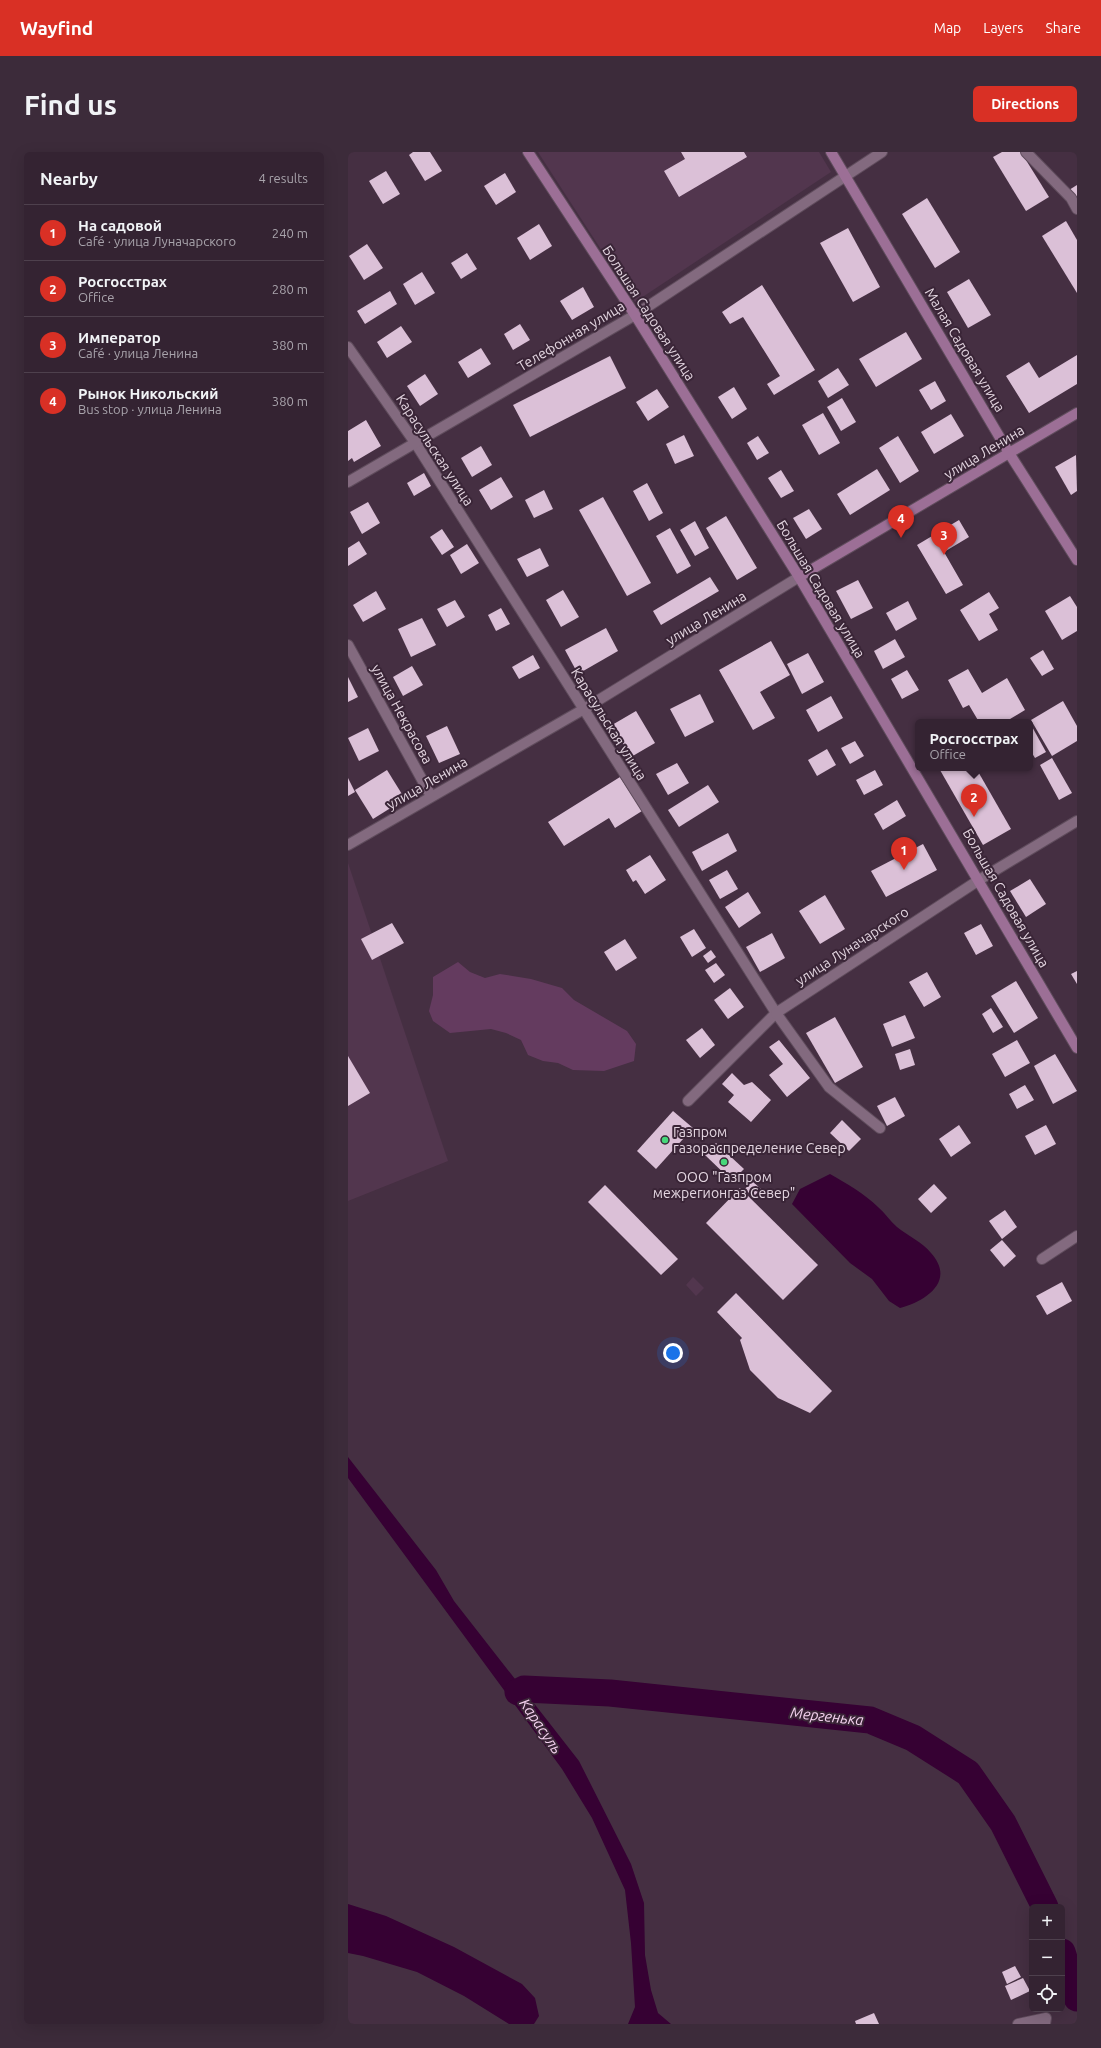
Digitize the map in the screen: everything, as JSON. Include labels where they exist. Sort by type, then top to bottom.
[{"type":"main road","name":"Большая Садовая улица","points":[[528,152],[635,314],[799,577],[1077,1048]]},
{"type":"main road","name":"Малая Садовая улица","points":[[831,152],[1010,453],[1077,560]]},
{"type":"main road","name":"улица Ленина","points":[[799,577],[1077,412]]},
{"type":"street","name":"Телефонная улица","points":[[348,482],[416,444],[635,314],[882,152]]},
{"type":"street","points":[[1026,152],[1071,198],[1077,209]]},
{"type":"street","name":"Карасульская улица","points":[[348,347],[416,444],[776,1013]]},
{"type":"street","name":"улица Ленина","points":[[348,845],[584,709],[799,577]]},
{"type":"street","name":"улица Некрасова","points":[[348,645],[432,796]]},
{"type":"street","name":"улица Луначарского","points":[[776,1013],[979,880],[1077,821]]},
{"type":"street","points":[[688,1101],[776,1013],[829,1087],[880,1128]]},
{"type":"street","points":[[1042,1259],[1077,1236]]},
{"type":"street","points":[[1018,2024],[1046,2018],[1045,2024]]},
{"type":"shaded area","points":[[538,152],[819,152],[831,172],[635,302]]},
{"type":"shaded area","points":[[348,863],[448,1161],[348,1201]]},
{"type":"shaded area","points":[[458,962],[470,972],[485,978],[500,974],[531,979],[562,988],[574,1000],[627,1031],[636,1044],[634,1061],[604,1071],[573,1070],[558,1063],[543,1061],[528,1055],[521,1040],[506,1033],[491,1029],[450,1033],[433,1021],[429,1011],[433,995],[433,977]]},
{"type":"shaded area","points":[[693,1277],[704,1288],[696,1296],[686,1285]]},
{"type":"water","points":[[830,1174],[867,1198],[881,1209],[897,1227],[931,1253],[938,1263],[940,1272],[939,1281],[928,1295],[910,1305],[900,1308],[889,1301],[872,1279],[850,1263],[792,1204],[800,1189]]},
{"type":"water","name":"Карасуль","points":[[348,1457],[436,1570],[454,1601],[579,1761],[631,1864],[644,1903],[645,1955],[651,1990],[658,2013],[671,2024],[628,2024],[635,2007],[631,1943],[625,1890],[592,1818],[562,1769],[348,1478]]},
{"type":"water","points":[[348,1904],[386,1916],[454,1947],[522,1984],[535,1998],[539,2016],[534,2024],[509,2024],[464,1996],[417,1972],[348,1953]]},
{"type":"building","points":[[413,152],[430,152],[442,171],[425,181],[409,155]]},
{"type":"building","points":[[681,152],[744,152],[747,157],[679,197],[664,171],[685,159]]},
{"type":"building","points":[[1002,152],[1021,152],[1049,197],[1026,211],[993,157]]},
{"type":"building","points":[[386,171],[400,194],[383,204],[369,181]]},
{"type":"building","points":[[505,173],[516,192],[496,205],[484,186]]},
{"type":"building","points":[[1077,185],[1077,203],[1069,190]]},
{"type":"building","points":[[927,198],[960,252],[935,268],[902,214]]},
{"type":"building","points":[[1066,221],[1077,240],[1077,293],[1042,236]]},
{"type":"building","points":[[539,224],[552,246],[530,260],[517,238]]},
{"type":"building","points":[[848,228],[880,287],[853,302],[820,243]]},
{"type":"building","points":[[367,244],[383,268],[364,280],[349,256]]},
{"type":"building","points":[[467,253],[477,269],[461,279],[451,263]]},
{"type":"building","points":[[422,272],[435,293],[415,305],[403,284]]},
{"type":"building","points":[[969,279],[991,315],[968,328],[947,292]]},
{"type":"building","points":[[762,285],[815,370],[774,395],[767,384],[780,376],[743,317],[730,324],[722,312]]},
{"type":"building","points":[[583,287],[594,307],[572,320],[560,301]]},
{"type":"building","points":[[390,291],[397,304],[365,324],[357,311]]},
{"type":"building","points":[[520,324],[530,340],[513,350],[504,334]]},
{"type":"building","points":[[401,326],[412,342],[387,358],[377,342]]},
{"type":"building","points":[[906,332],[922,359],[876,387],[859,359]]},
{"type":"building","points":[[481,348],[491,364],[468,378],[458,362]]},
{"type":"building","points":[[1077,355],[1077,384],[1029,413],[1006,376],[1029,362],[1039,378]]},
{"type":"building","points":[[610,356],[626,388],[530,437],[513,405]]},
{"type":"building","points":[[838,368],[849,385],[828,398],[818,381]]},
{"type":"building","points":[[425,374],[438,394],[420,406],[407,386]]},
{"type":"building","points":[[935,381],[946,401],[931,410],[919,390]]},
{"type":"building","points":[[734,387],[747,409],[732,419],[718,397]]},
{"type":"building","points":[[657,389],[669,407],[648,421],[636,402]]},
{"type":"building","points":[[842,398],[856,422],[841,431],[827,407]]},
{"type":"building","points":[[823,413],[840,443],[819,455],[802,425]]},
{"type":"building","points":[[951,414],[964,436],[934,454],[921,432]]},
{"type":"building","points":[[366,420],[381,446],[354,462],[352,458],[348,461],[348,431]]},
{"type":"building","points":[[684,435],[694,456],[675,464],[666,444]]},
{"type":"building","points":[[758,436],[769,453],[757,460],[747,443]]},
{"type":"building","points":[[898,436],[919,471],[900,483],[879,448]]},
{"type":"building","points":[[481,446],[492,465],[472,477],[461,458]]},
{"type":"building","points":[[1076,455],[1077,491],[1071,495],[1055,467]]},
{"type":"building","points":[[877,469],[890,490],[850,515],[837,494]]},
{"type":"building","points":[[781,470],[794,491],[781,498],[768,478]]},
{"type":"building","points":[[424,473],[431,486],[414,496],[407,483]]},
{"type":"building","points":[[501,477],[513,497],[491,510],[479,490]]},
{"type":"building","points":[[647,483],[663,513],[649,521],[633,491]]},
{"type":"building","points":[[544,490],[553,509],[534,518],[525,500]]},
{"type":"building","points":[[603,497],[651,583],[627,596],[579,510]]},
{"type":"building","points":[[368,502],[380,523],[362,534],[350,512]]},
{"type":"building","points":[[809,509],[822,529],[806,539],[793,518]]},
{"type":"building","points":[[726,516],[757,568],[737,580],[706,528]]},
{"type":"building","points":[[959,520],[969,537],[944,552],[963,585],[946,594],[917,545]]},
{"type":"building","points":[[695,521],[709,548],[695,556],[680,530]]},
{"type":"building","points":[[670,528],[691,566],[677,574],[656,536]]},
{"type":"building","points":[[442,529],[454,547],[442,555],[430,537]]},
{"type":"building","points":[[359,541],[367,554],[348,566],[348,548]]},
{"type":"building","points":[[467,544],[479,563],[461,574],[450,555]]},
{"type":"building","points":[[540,548],[549,566],[527,577],[517,559]]},
{"type":"building","points":[[710,577],[719,591],[661,625],[653,611]]},
{"type":"building","points":[[858,580],[873,608],[851,619],[836,591]]},
{"type":"building","points":[[563,590],[579,617],[561,627],[546,600]]},
{"type":"building","points":[[376,591],[386,609],[363,622],[353,605]]},
{"type":"building","points":[[989,592],[999,608],[989,614],[998,630],[979,641],[960,610]]},
{"type":"building","points":[[1070,596],[1077,607],[1077,631],[1062,640],[1045,611]]},
{"type":"building","points":[[455,600],[465,617],[447,627],[437,609]]},
{"type":"building","points":[[908,601],[917,619],[896,631],[886,613]]},
{"type":"building","points":[[501,608],[510,624],[496,631],[488,615]]},
{"type":"building","points":[[422,618],[436,645],[411,657],[398,629]]},
{"type":"building","points":[[606,628],[618,651],[578,674],[565,650]]},
{"type":"building","points":[[895,639],[905,657],[883,669],[874,651]]},
{"type":"building","points":[[771,641],[790,675],[760,692],[775,718],[753,730],[719,670]]},
{"type":"building","points":[[1043,650],[1054,669],[1042,676],[1030,658]]},
{"type":"building","points":[[808,653],[824,682],[802,694],[787,664]]},
{"type":"building","points":[[533,655],[540,668],[519,679],[512,667]]},
{"type":"building","points":[[412,666],[423,685],[403,696],[393,677]]},
{"type":"building","points":[[968,669],[982,693],[1007,678],[1025,710],[1010,719],[977,719],[969,705],[963,708],[948,680]]},
{"type":"building","points":[[907,670],[919,690],[902,699],[891,679]]},
{"type":"building","points":[[348,677],[358,697],[348,702]]},
{"type":"building","points":[[700,694],[714,722],[685,737],[670,709]]},
{"type":"building","points":[[831,696],[843,718],[818,732],[806,710]]},
{"type":"building","points":[[1063,701],[1077,726],[1077,741],[1052,756],[1033,723],[1033,719]]},
{"type":"building","points":[[636,711],[655,743],[631,757],[612,725]]},
{"type":"building","points":[[447,726],[460,754],[439,763],[426,736]]},
{"type":"building","points":[[368,728],[379,751],[359,761],[348,738]]},
{"type":"building","points":[[1033,728],[1046,752],[1035,758],[1033,755]]},
{"type":"building","points":[[855,741],[864,756],[850,764],[841,748]]},
{"type":"building","points":[[827,749],[836,765],[817,776],[808,760]]},
{"type":"building","points":[[1052,758],[1072,793],[1059,800],[1040,765]]},
{"type":"building","points":[[677,763],[689,783],[668,795],[656,774]]},
{"type":"building","points":[[387,770],[405,799],[373,819],[355,790]]},
{"type":"building","points":[[875,770],[883,785],[864,795],[856,780]]},
{"type":"building","points":[[941,771],[978,771],[1011,829],[983,845]]},
{"type":"building","points":[[620,777],[642,811],[615,828],[609,818],[564,846],[548,822]]},
{"type":"building","points":[[348,778],[355,792],[348,796]]},
{"type":"building","points":[[708,785],[719,802],[679,827],[668,810]]},
{"type":"building","points":[[897,800],[906,816],[883,830],[874,814]]},
{"type":"building","points":[[728,833],[737,851],[702,871],[692,852]]},
{"type":"building","points":[[923,844],[937,870],[886,897],[871,871]]},
{"type":"building","points":[[650,855],[666,880],[645,894],[636,880],[633,882],[626,870]]},
{"type":"building","points":[[727,870],[738,889],[720,899],[709,880]]},
{"type":"building","points":[[1030,879],[1046,904],[1026,917],[1010,891]]},
{"type":"building","points":[[748,892],[761,913],[739,928],[725,907]]},
{"type":"building","points":[[825,895],[845,929],[820,944],[799,911]]},
{"type":"building","points":[[392,923],[404,943],[372,960],[361,939]]},
{"type":"building","points":[[981,924],[993,946],[976,955],[964,933]]},
{"type":"building","points":[[694,929],[706,948],[692,957],[680,937]]},
{"type":"building","points":[[772,933],[785,958],[760,972],[746,947]]},
{"type":"building","points":[[625,939],[637,958],[616,971],[604,952]]},
{"type":"building","points":[[711,950],[716,957],[708,963],[703,956]]},
{"type":"building","points":[[716,963],[725,975],[714,983],[705,970]]},
{"type":"building","points":[[1077,971],[1077,984],[1071,974]]},
{"type":"building","points":[[927,972],[941,997],[924,1007],[909,982]]},
{"type":"building","points":[[1016,981],[1038,1018],[1014,1033],[991,996]]},
{"type":"building","points":[[730,988],[744,1007],[728,1019],[714,1000]]},
{"type":"building","points":[[991,1008],[1003,1027],[993,1033],[982,1014]]},
{"type":"building","points":[[905,1015],[915,1038],[892,1047],[883,1024]]},
{"type":"building","points":[[835,1017],[863,1067],[835,1083],[806,1033]]},
{"type":"building","points":[[702,1028],[715,1045],[700,1058],[686,1040]]},
{"type":"building","points":[[779,1040],[810,1078],[787,1097],[769,1075],[783,1064],[769,1047]]},
{"type":"building","points":[[1017,1040],[1030,1063],[1005,1077],[992,1054]]},
{"type":"building","points":[[910,1049],[915,1065],[900,1070],[895,1054]]},
{"type":"building","points":[[1055,1054],[1077,1091],[1053,1104],[1034,1066]]},
{"type":"building","points":[[348,1056],[370,1093],[348,1106]]},
{"type":"building","points":[[732,1073],[744,1085],[752,1082],[771,1100],[751,1122],[728,1102],[734,1095],[722,1084]]},
{"type":"building","points":[[1025,1085],[1034,1100],[1017,1109],[1009,1094]]},
{"type":"building","points":[[895,1097],[905,1116],[887,1126],[877,1106]]},
{"type":"building","name":"Газпром газораспределение Север","points":[[673,1111],[693,1128],[656,1169],[637,1151]]},
{"type":"building","points":[[842,1120],[861,1139],[849,1151],[830,1133]]},
{"type":"building","points":[[959,1125],[971,1143],[951,1157],[939,1139]]},
{"type":"building","points":[[1046,1125],[1056,1144],[1035,1155],[1025,1136]]},
{"type":"building","name":"ООО \"Газпром межрегионгаз Север\"","points":[[716,1143],[744,1169],[732,1181],[705,1155]]},
{"type":"building","points":[[752,1181],[761,1189],[753,1197],[745,1189]]},
{"type":"building","points":[[934,1184],[947,1198],[931,1213],[918,1199]]},
{"type":"building","points":[[605,1185],[678,1259],[661,1275],[588,1202]]},
{"type":"building","points":[[740,1188],[818,1265],[783,1300],[706,1223]]},
{"type":"building","points":[[1005,1210],[1017,1227],[1002,1239],[989,1221]]},
{"type":"building","points":[[1002,1240],[1016,1256],[1004,1267],[990,1250]]},
{"type":"building","points":[[1062,1282],[1072,1301],[1047,1315],[1036,1296]]},
{"type":"building","points":[[736,1293],[832,1391],[810,1413],[778,1398],[750,1370],[740,1340],[742,1338],[717,1312]]},
{"type":"building","points":[[1015,1966],[1021,1977],[1007,1984],[1002,1972]]},
{"type":"building","points":[[1023,1978],[1029,1991],[1011,2000],[1005,1986]]},
{"type":"building","points":[[874,2013],[879,2024],[856,2024],[855,2021]]},
{"type":"waterway","name":"Мергенька","points":[[518,1692],[524,1689],[610,1693],[870,1720],[913,1738],[968,1773],[1003,1823],[1044,1904]]},
{"type":"waterway","name":"Мергенька","points":[[1065,1961],[1077,1998]]},
{"type":"place","name":"Рынок Никольский","points":[[901,538]]},
{"type":"place","name":"Император","points":[[944,555]]},
{"type":"place","name":"Росгосстрах","points":[[974,817]]},
{"type":"place","name":"На садовой","points":[[904,870]]},
{"type":"place","name":"Газпром газораспределение Север","points":[[665,1140]]},
{"type":"place","name":"ООО \"Газпром межрегионгаз Север\"","points":[[724,1162]]}]
